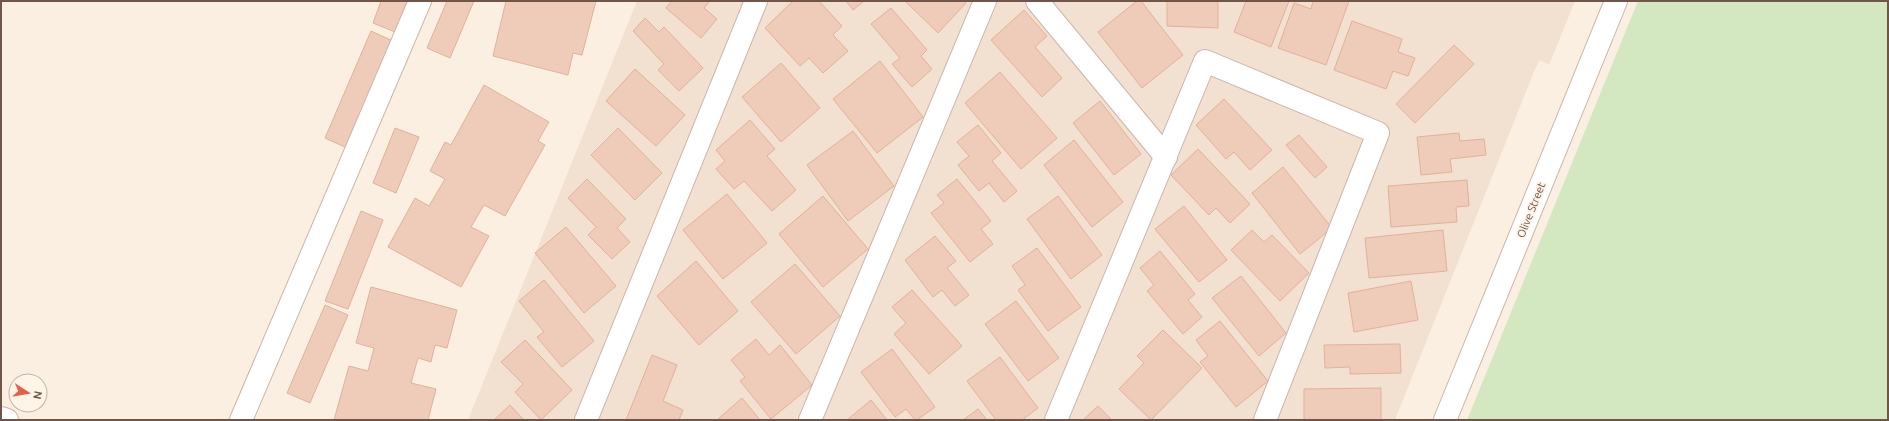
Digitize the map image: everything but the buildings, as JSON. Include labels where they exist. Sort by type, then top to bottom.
[{"type":"street","points":[[241,420],[420,1]]},
{"type":"street","points":[[586,420],[756,1]]},
{"type":"street","points":[[810,420],[985,1]]},
{"type":"street","points":[[1037,1],[1166,156]]},
{"type":"street","name":"Olive Street","points":[[1445,420],[1616,1]]},
{"type":"street","points":[[1056,420],[1205,61],[1378,133],[1265,420]]},
{"type":"street","points":[[1,418],[7,420]]},
{"type":"shaded area","points":[[637,1],[1575,1],[1549,65],[1540,60],[1535,69],[1395,420],[468,420]]},
{"type":"green space","points":[[1638,1],[1888,1],[1888,420],[1467,420]]}]
